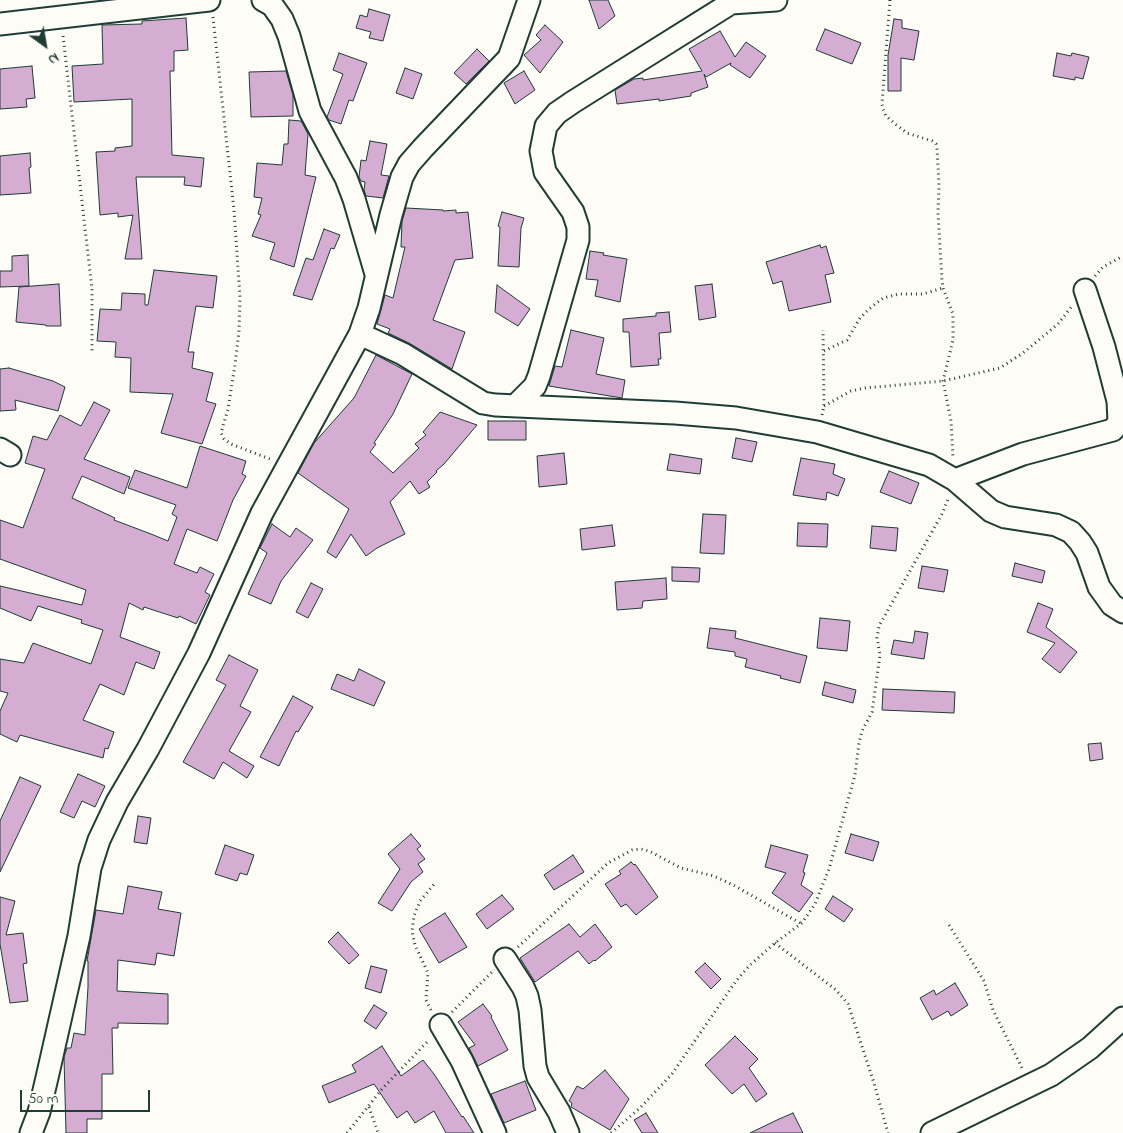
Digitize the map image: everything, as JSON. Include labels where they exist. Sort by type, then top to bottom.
[{"type":"street","points":[[263,0],[272,5],[282,18],[289,36],[310,111],[346,178],[377,277]]},
{"type":"street","points":[[31,1133],[39,1112],[49,1069],[79,936],[90,868],[99,840],[200,653],[262,513],[360,334],[377,277],[391,214],[402,177],[409,164],[423,148],[509,58],[529,0]]},
{"type":"street","points":[[516,405],[535,386],[540,376],[578,240],[578,227],[573,212],[546,172],[541,151],[546,126],[557,113],[573,102],[731,3],[776,0]]},
{"type":"street","points":[[0,24],[211,5]]},
{"type":"street","points":[[955,480],[1023,454],[1113,430],[1119,422],[1118,401],[1104,347],[1085,290]]},
{"type":"street","points":[[360,334],[403,354],[483,403],[736,418],[817,432],[929,465],[955,480],[991,511],[1005,517],[1056,525],[1071,532],[1087,553],[1099,587],[1112,605],[1123,612]]},
{"type":"street","points":[[505,959],[527,996],[538,1077],[560,1112],[568,1133]]},
{"type":"street","points":[[932,1133],[1052,1075],[1090,1048],[1123,1018]]},
{"type":"street","points":[[441,1025],[462,1061],[495,1133]]},
{"type":"path","points":[[611,1133],[640,1108],[672,1074],[736,981],[750,964],[800,924],[814,904],[829,869],[855,775],[862,731],[872,712],[880,655],[877,638],[879,626],[942,514],[955,480],[951,421],[943,381],[953,340],[954,326],[953,314],[943,288],[938,213],[939,173],[936,144],[907,133],[886,116],[882,104],[890,0]]},
{"type":"path","points":[[211,5],[234,210],[240,297],[235,365],[228,409],[221,433],[224,439],[232,444],[287,467]]},
{"type":"path","points":[[61,18],[92,290],[92,354]]},
{"type":"path","points":[[824,406],[851,391],[943,381],[1000,368],[1024,353],[1058,324],[1085,290],[1089,281],[1103,267],[1123,256]]},
{"type":"path","points":[[824,351],[847,340],[860,318],[868,309],[883,298],[899,294],[923,294],[943,288]]},
{"type":"path","points":[[817,432],[824,406],[822,330]]},
{"type":"path","points":[[347,1133],[382,1089],[505,959],[608,863],[632,850],[649,851],[681,868],[714,876],[735,886],[800,924]]},
{"type":"path","points":[[435,883],[420,901],[414,916],[412,930],[415,945],[428,973],[426,1000],[441,1025]]},
{"type":"path","points":[[949,925],[984,981],[993,1010],[1031,1086]]},
{"type":"path","points":[[775,943],[836,990],[848,1004],[877,1092],[888,1133]]},
{"type":"path","points":[[369,1107],[378,1133]]},
{"type":"building","points":[[589,0],[608,0],[615,16],[599,29]]},
{"type":"building","points":[[369,9],[390,15],[383,41],[369,38],[371,32],[356,28],[360,15],[367,17]]},
{"type":"building","points":[[186,18],[188,50],[174,51],[174,71],[170,71],[172,155],[204,158],[201,187],[184,185],[185,177],[136,177],[142,259],[125,259],[133,215],[118,217],[118,213],[100,215],[96,152],[115,151],[115,148],[132,146],[132,99],[74,102],[72,66],[103,64],[102,25],[142,24],[142,21]]},
{"type":"building","points":[[894,19],[902,20],[902,28],[919,31],[914,60],[901,58],[901,91],[888,91],[888,55]]},
{"type":"building","points":[[545,25],[563,42],[540,73],[524,55],[541,40],[536,35]]},
{"type":"building","points":[[825,29],[861,43],[852,64],[816,50]]},
{"type":"building","points":[[720,31],[735,57],[746,42],[766,56],[750,78],[730,65],[731,63],[706,77],[704,74],[708,87],[691,93],[691,96],[659,101],[659,99],[617,104],[615,90],[634,79],[643,78],[643,80],[702,71],[689,49]]},
{"type":"building","points":[[477,49],[489,61],[466,84],[454,73]]},
{"type":"building","points":[[339,53],[367,63],[353,101],[349,100],[341,124],[329,120],[327,117],[343,74],[333,70]]},
{"type":"building","points":[[1057,53],[1071,56],[1072,53],[1089,57],[1083,79],[1075,77],[1075,80],[1053,76]]},
{"type":"building","points":[[32,66],[35,98],[26,99],[27,107],[0,109],[0,69]]},
{"type":"building","points":[[405,68],[422,74],[413,99],[396,93]]},
{"type":"building","points":[[286,71],[293,95],[293,116],[251,117],[249,72]]},
{"type":"building","points":[[524,71],[535,90],[515,104],[504,83]]},
{"type":"building","points":[[289,120],[301,121],[308,134],[305,175],[316,177],[294,267],[270,259],[275,243],[252,236],[261,215],[258,214],[262,198],[254,197],[257,163],[282,165],[284,144],[288,144]]},
{"type":"building","points":[[370,141],[387,144],[381,175],[389,176],[383,198],[366,196],[364,190],[365,182],[361,181],[359,177],[361,160],[366,161]]},
{"type":"building","points":[[30,153],[31,193],[0,195],[0,156]]},
{"type":"building","points":[[406,208],[443,211],[456,210],[456,213],[468,212],[473,258],[455,260],[433,320],[465,332],[452,369],[409,343],[388,333],[390,329],[377,324],[385,295],[393,298],[405,247],[401,247],[402,221]]},
{"type":"building","points":[[502,212],[524,218],[521,228],[519,267],[498,266],[500,227],[498,226]]},
{"type":"building","points":[[324,229],[340,235],[334,249],[331,248],[312,300],[293,295],[306,258],[313,260]]},
{"type":"building","points":[[820,245],[821,248],[826,246],[834,273],[825,275],[831,302],[789,311],[782,281],[773,284],[766,262]]},
{"type":"building","points":[[590,251],[627,259],[620,302],[595,296],[598,280],[586,279]]},
{"type":"building","points":[[28,255],[29,286],[0,287],[0,271],[12,271],[12,256]]},
{"type":"building","points":[[154,270],[217,276],[213,308],[196,306],[188,352],[194,352],[192,368],[213,373],[206,401],[216,404],[202,444],[161,433],[173,394],[130,392],[131,358],[115,357],[116,342],[97,341],[100,309],[121,310],[122,293],[145,294],[145,305],[148,305]]},
{"type":"building","points":[[59,284],[61,326],[16,322],[19,287]]},
{"type":"building","points":[[712,284],[716,317],[699,320],[695,286]]},
{"type":"building","points":[[497,285],[530,309],[518,326],[495,312]]},
{"type":"building","points":[[669,312],[671,332],[659,333],[661,359],[658,359],[659,365],[631,367],[629,332],[623,332],[623,319],[656,316],[656,313]]},
{"type":"building","points":[[571,330],[604,338],[596,374],[625,380],[622,398],[549,386],[555,366],[562,367]]},
{"type":"building","points":[[376,355],[412,374],[393,414],[370,452],[393,473],[419,448],[415,444],[426,435],[423,432],[440,412],[477,425],[427,482],[430,487],[419,494],[410,481],[390,502],[405,534],[377,548],[366,556],[351,534],[336,558],[327,552],[349,509],[298,473],[314,443],[354,398]]},
{"type":"building","points":[[9,368],[53,381],[65,387],[58,411],[15,400],[16,410],[0,411],[0,369]]},
{"type":"building","points":[[94,402],[110,410],[84,459],[130,477],[124,494],[82,476],[72,498],[115,518],[114,520],[168,541],[177,517],[172,514],[176,505],[128,488],[135,470],[187,488],[200,446],[246,461],[242,474],[246,476],[233,500],[217,541],[187,529],[174,564],[197,573],[200,567],[214,574],[205,592],[210,595],[196,624],[179,616],[178,618],[144,607],[143,610],[129,603],[120,637],[160,652],[154,669],[136,662],[124,695],[100,684],[83,720],[114,732],[108,749],[105,748],[103,758],[20,735],[17,742],[0,734],[0,711],[8,693],[0,691],[0,659],[24,663],[33,643],[91,664],[103,630],[81,623],[82,620],[38,606],[31,621],[0,608],[0,586],[82,605],[86,590],[0,559],[0,520],[23,528],[45,469],[25,463],[33,436],[47,440],[60,415],[81,426]]},
{"type":"building","points":[[488,421],[526,421],[526,440],[488,440]]},
{"type":"building","points":[[736,438],[757,442],[752,462],[732,458]]},
{"type":"building","points":[[564,453],[567,484],[539,487],[537,456]]},
{"type":"building","points":[[670,454],[702,459],[700,474],[667,470]]},
{"type":"building","points":[[801,458],[835,464],[833,474],[845,479],[838,496],[827,492],[826,500],[793,495]]},
{"type":"building","points":[[889,471],[919,483],[911,504],[880,492]]},
{"type":"building","points":[[703,514],[726,515],[724,554],[700,553]]},
{"type":"building","points":[[798,523],[828,524],[827,547],[797,546]]},
{"type":"building","points":[[272,524],[290,537],[296,528],[313,540],[281,581],[271,604],[248,594],[267,553],[260,548]]},
{"type":"building","points":[[612,525],[615,546],[582,550],[580,529]]},
{"type":"building","points":[[872,526],[898,528],[896,551],[870,548]]},
{"type":"building","points":[[1015,563],[1045,571],[1042,583],[1012,576]]},
{"type":"building","points":[[922,566],[948,570],[944,592],[918,588]]},
{"type":"building","points":[[672,567],[700,568],[699,582],[672,581]]},
{"type":"building","points":[[666,578],[667,599],[643,601],[642,608],[617,610],[615,582]]},
{"type":"building","points":[[311,583],[323,589],[308,618],[296,612]]},
{"type":"building","points":[[1038,603],[1053,609],[1046,627],[1077,652],[1060,673],[1042,659],[1055,643],[1027,632]]},
{"type":"building","points":[[820,618],[850,621],[847,651],[817,648]]},
{"type":"building","points":[[710,628],[736,631],[735,638],[807,656],[800,683],[745,667],[747,659],[735,656],[735,652],[707,648]]},
{"type":"building","points":[[915,631],[928,633],[924,659],[891,654],[894,640],[913,643]]},
{"type":"building","points":[[229,655],[258,670],[240,706],[251,712],[229,751],[254,766],[247,778],[223,762],[214,779],[183,762],[226,685],[216,680]]},
{"type":"building","points":[[359,669],[385,682],[374,706],[331,689],[337,674],[354,681]]},
{"type":"building","points":[[825,682],[856,690],[853,703],[822,695]]},
{"type":"building","points":[[883,689],[955,692],[954,713],[882,710]]},
{"type":"building","points":[[293,696],[313,707],[298,732],[296,731],[279,766],[260,757]]},
{"type":"building","points":[[1101,743],[1103,759],[1090,761],[1088,744]]},
{"type":"building","points":[[78,774],[105,786],[95,807],[82,801],[74,818],[60,812]]},
{"type":"building","points":[[20,777],[41,786],[0,872],[0,821]]},
{"type":"building","points":[[138,816],[151,818],[147,844],[134,842]]},
{"type":"building","points":[[411,834],[421,846],[417,849],[425,859],[418,864],[423,872],[411,882],[392,911],[378,903],[400,869],[388,854]]},
{"type":"building","points":[[851,834],[879,842],[873,861],[845,853]]},
{"type":"building","points":[[225,845],[254,855],[247,875],[240,873],[237,881],[215,874]]},
{"type":"building","points":[[771,845],[808,855],[801,885],[813,893],[799,912],[772,893],[786,873],[765,867]]},
{"type":"building","points":[[573,855],[584,872],[554,890],[544,875]]},
{"type":"building","points":[[631,862],[635,864],[658,897],[636,915],[626,904],[621,907],[605,884],[621,874],[619,871]]},
{"type":"building","points":[[128,886],[162,892],[158,909],[181,913],[174,956],[157,953],[155,965],[118,960],[117,991],[168,994],[168,1024],[118,1023],[118,1028],[112,1028],[113,1074],[102,1074],[102,1119],[87,1119],[87,1133],[66,1133],[64,1057],[67,1048],[71,1048],[74,1033],[85,1035],[88,987],[87,961],[96,910],[123,914]]},
{"type":"building","points":[[502,895],[514,909],[487,929],[476,914]]},
{"type":"building","points":[[833,896],[853,909],[844,922],[825,909]]},
{"type":"building","points":[[0,897],[15,901],[6,935],[23,933],[27,963],[23,964],[28,1001],[10,1003],[0,944]]},
{"type":"building","points":[[445,913],[467,947],[439,963],[419,929]]},
{"type":"building","points":[[569,924],[580,937],[595,924],[612,947],[589,964],[578,951],[535,982],[520,958]]},
{"type":"building","points":[[338,932],[359,955],[349,964],[328,942]]},
{"type":"building","points":[[705,963],[721,979],[711,989],[695,972]]},
{"type":"building","points":[[371,966],[387,970],[381,993],[365,988]]},
{"type":"building","points":[[955,983],[968,1005],[951,1016],[948,1011],[932,1020],[920,998],[934,990],[936,995]]},
{"type":"building","points":[[483,1004],[492,1016],[508,1050],[478,1066],[469,1048],[475,1045],[458,1022]]},
{"type":"building","points":[[374,1005],[387,1013],[376,1029],[364,1021]]},
{"type":"building","points":[[735,1036],[758,1059],[749,1068],[767,1094],[756,1102],[744,1084],[732,1094],[705,1065]]},
{"type":"building","points":[[382,1046],[401,1076],[423,1060],[474,1133],[446,1133],[434,1111],[415,1123],[407,1111],[397,1118],[374,1084],[329,1103],[322,1086],[356,1072],[352,1065]]},
{"type":"building","points":[[605,1070],[629,1099],[610,1130],[571,1107],[572,1103],[569,1101],[577,1086],[583,1089]]},
{"type":"building","points":[[525,1081],[536,1110],[504,1123],[491,1094]]},
{"type":"building","points":[[646,1113],[658,1133],[642,1133],[634,1120]]},
{"type":"building","points":[[793,1113],[803,1133],[750,1133],[777,1120]]}]
